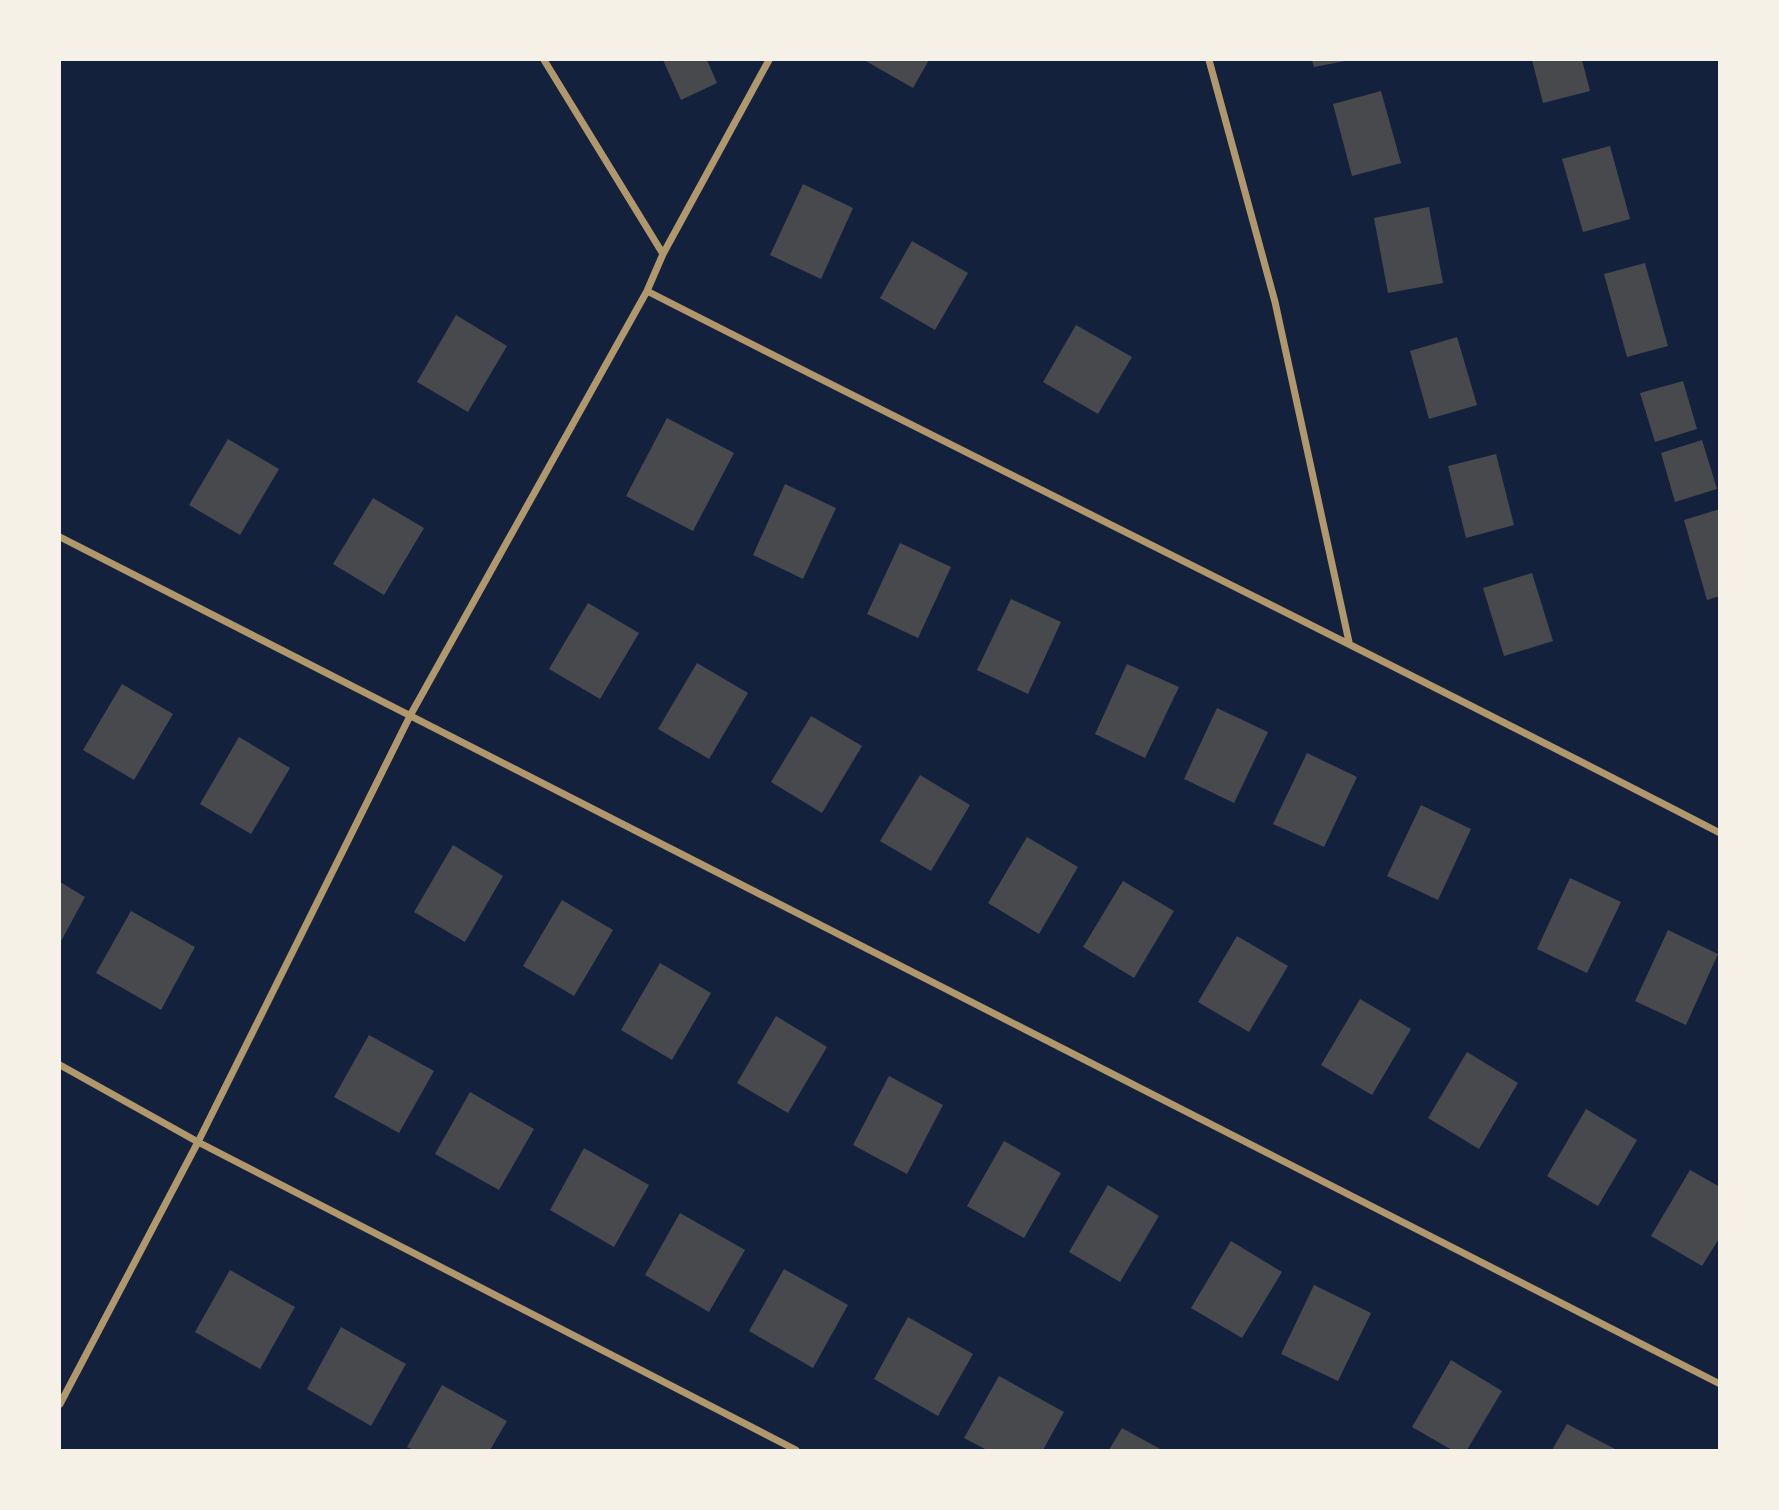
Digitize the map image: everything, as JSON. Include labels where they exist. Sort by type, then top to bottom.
[{"type":"street","points":[[544,60],[663,254]]},
{"type":"street","points":[[60,1404],[198,1142],[411,714],[647,291],[663,254],[769,60]]},
{"type":"street","points":[[1209,60],[1275,302],[1349,642]]},
{"type":"street","points":[[647,291],[987,464],[1349,642],[1720,834]]},
{"type":"street","points":[[60,537],[1720,1384]]},
{"type":"street","points":[[60,1065],[198,1142],[796,1451]]},
{"type":"building","points":[[663,60],[707,60],[717,83],[681,100]]},
{"type":"building","points":[[864,60],[929,60],[913,88]]},
{"type":"building","points":[[1312,60],[1345,60],[1345,61],[1314,67]]},
{"type":"building","points":[[1532,60],[1582,60],[1590,91],[1543,103]]},
{"type":"building","points":[[1381,91],[1401,163],[1352,176],[1333,104]]},
{"type":"building","points":[[1610,146],[1630,219],[1583,232],[1562,159]]},
{"type":"building","points":[[803,184],[853,208],[821,279],[770,255]]},
{"type":"building","points":[[1429,207],[1443,283],[1388,293],[1374,218]]},
{"type":"building","points":[[912,241],[968,273],[935,330],[880,298]]},
{"type":"building","points":[[1645,263],[1668,346],[1627,357],[1604,274]]},
{"type":"building","points":[[456,315],[507,346],[468,412],[417,382]]},
{"type":"building","points":[[1076,325],[1132,357],[1098,414],[1043,382]]},
{"type":"building","points":[[1457,337],[1477,405],[1429,419],[1410,351]]},
{"type":"building","points":[[1683,381],[1697,429],[1655,442],[1640,393]]},
{"type":"building","points":[[667,418],[734,453],[693,531],[626,496]]},
{"type":"building","points":[[228,439],[279,469],[240,535],[189,505]]},
{"type":"building","points":[[1702,440],[1717,489],[1675,502],[1661,453]]},
{"type":"building","points":[[1496,454],[1514,525],[1466,538],[1448,466]]},
{"type":"building","points":[[785,484],[836,508],[803,579],[753,555]]},
{"type":"building","points":[[373,498],[424,528],[384,595],[333,564]]},
{"type":"building","points":[[1720,509],[1720,596],[1707,600],[1684,520]]},
{"type":"building","points":[[900,543],[951,567],[918,638],[867,614]]},
{"type":"building","points":[[1532,573],[1553,641],[1504,656],[1483,588]]},
{"type":"building","points":[[1011,599],[1061,622],[1028,694],[977,670]]},
{"type":"building","points":[[588,603],[639,633],[600,699],[549,669]]},
{"type":"building","points":[[697,663],[748,693],[709,759],[658,729]]},
{"type":"building","points":[[1127,664],[1179,687],[1145,758],[1095,734]]},
{"type":"building","points":[[122,684],[173,714],[134,780],[83,750]]},
{"type":"building","points":[[1217,708],[1268,732],[1234,803],[1184,779]]},
{"type":"building","points":[[811,716],[862,746],[822,813],[771,782]]},
{"type":"building","points":[[239,737],[290,768],[251,834],[200,804]]},
{"type":"building","points":[[1307,753],[1357,777],[1324,847],[1273,824]]},
{"type":"building","points":[[920,775],[970,805],[931,871],[880,841]]},
{"type":"building","points":[[1421,805],[1471,829],[1438,900],[1387,876]]},
{"type":"building","points":[[1027,837],[1078,867],[1039,934],[988,903]]},
{"type":"building","points":[[453,845],[503,876],[465,942],[414,912]]},
{"type":"building","points":[[1570,878],[1621,902],[1587,973],[1537,949]]},
{"type":"building","points":[[1123,881],[1174,911],[1134,978],[1083,947]]},
{"type":"building","points":[[60,882],[85,897],[60,943]]},
{"type":"building","points":[[562,900],[613,930],[574,996],[523,966]]},
{"type":"building","points":[[131,911],[195,947],[161,1010],[96,973]]},
{"type":"building","points":[[1668,930],[1718,954],[1686,1025],[1635,1001]]},
{"type":"building","points":[[1237,936],[1288,966],[1249,1032],[1198,1002]]},
{"type":"building","points":[[660,963],[711,993],[672,1060],[621,1030]]},
{"type":"building","points":[[1360,999],[1411,1029],[1372,1095],[1321,1065]]},
{"type":"building","points":[[776,1016],[827,1047],[788,1113],[737,1083]]},
{"type":"building","points":[[369,1035],[434,1071],[399,1133],[334,1097]]},
{"type":"building","points":[[1467,1052],[1518,1083],[1479,1149],[1428,1118]]},
{"type":"building","points":[[889,1076],[943,1105],[907,1174],[853,1145]]},
{"type":"building","points":[[470,1092],[534,1129],[499,1190],[435,1154]]},
{"type":"building","points":[[1586,1109],[1637,1140],[1598,1206],[1547,1176]]},
{"type":"building","points":[[1004,1141],[1061,1173],[1024,1238],[967,1206]]},
{"type":"building","points":[[584,1148],[649,1185],[614,1247],[550,1210]]},
{"type":"building","points":[[1690,1170],[1720,1187],[1720,1237],[1702,1266],[1651,1236]]},
{"type":"building","points":[[1108,1185],[1159,1216],[1120,1282],[1069,1252]]},
{"type":"building","points":[[680,1213],[745,1250],[709,1312],[645,1275]]},
{"type":"building","points":[[1231,1241],[1282,1272],[1242,1338],[1191,1308]]},
{"type":"building","points":[[784,1269],[848,1305],[813,1368],[749,1331]]},
{"type":"building","points":[[230,1270],[295,1307],[260,1369],[195,1332]]},
{"type":"building","points":[[1314,1285],[1371,1313],[1338,1381],[1281,1354]]},
{"type":"building","points":[[908,1317],[973,1354],[938,1416],[874,1379]]},
{"type":"building","points":[[341,1327],[406,1364],[371,1426],[307,1389]]},
{"type":"building","points":[[1451,1360],[1502,1391],[1467,1450],[1452,1450],[1412,1427]]},
{"type":"building","points":[[999,1376],[1064,1412],[1043,1450],[987,1450],[964,1438]]},
{"type":"building","points":[[442,1385],[507,1421],[490,1450],[414,1450],[407,1447]]},
{"type":"building","points":[[1567,1424],[1617,1450],[1552,1450]]},
{"type":"building","points":[[1122,1428],[1162,1450],[1109,1450]]}]
